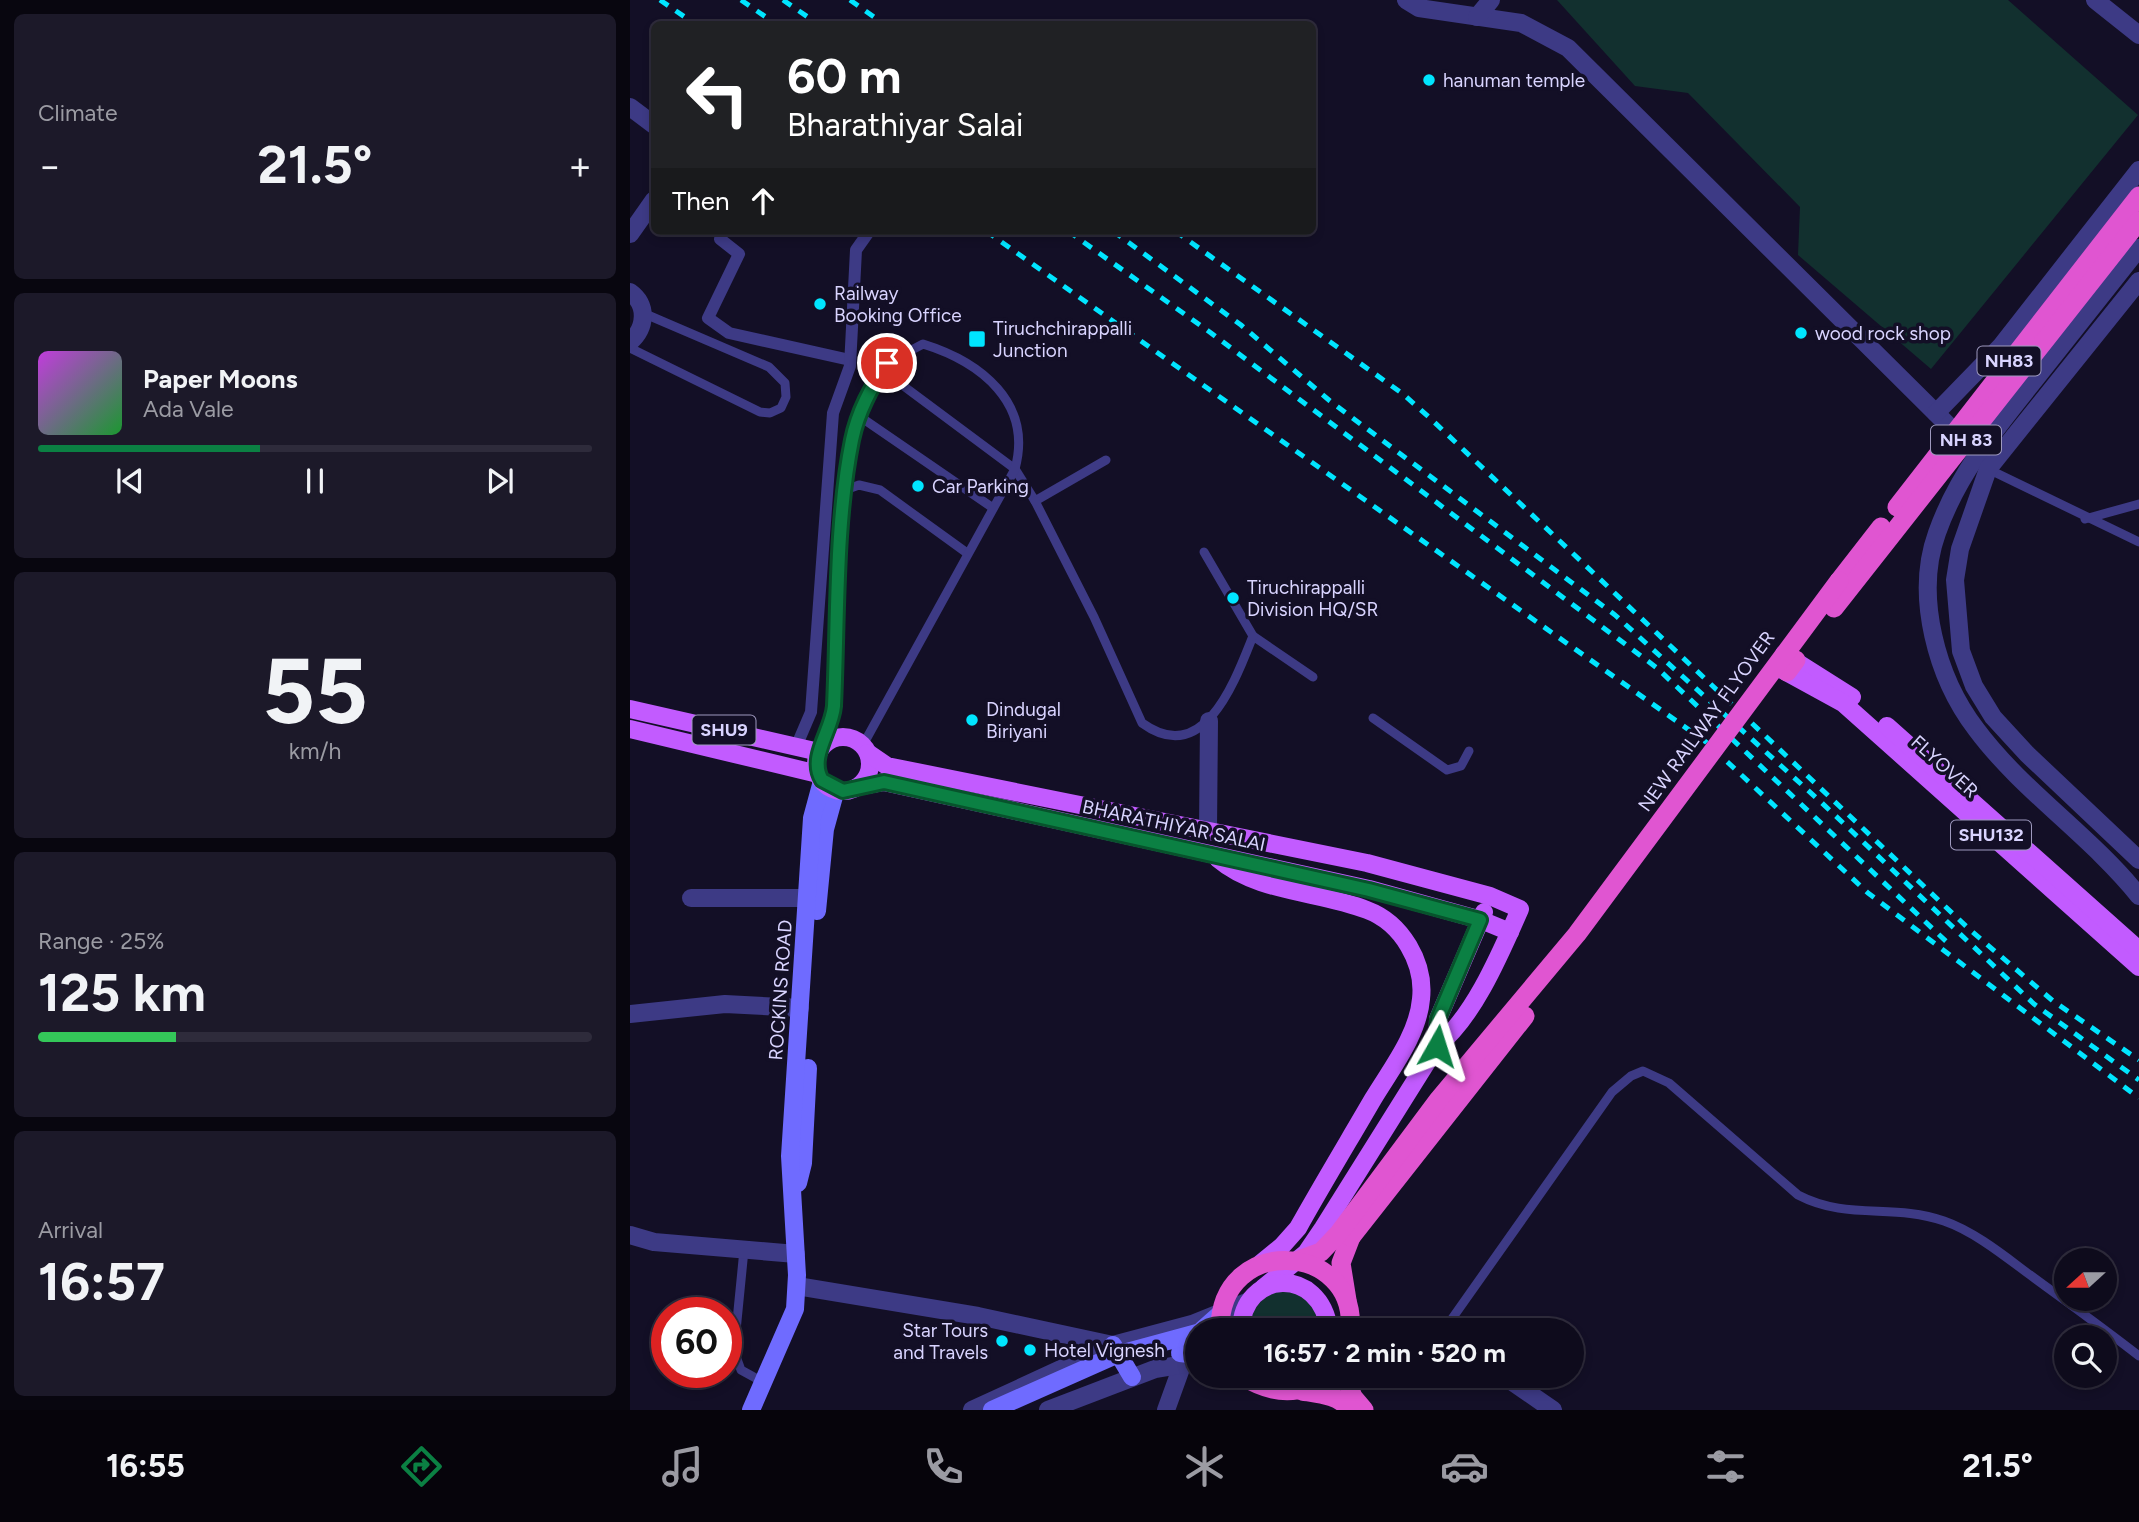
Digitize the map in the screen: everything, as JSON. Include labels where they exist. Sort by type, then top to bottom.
[{"type":"highway","name":"NEW RAILWAY FLYOVER","points":[[1349,1318],[1341,1263],[1351,1237],[1436,1125],[1595,929],[1785,663],[1839,581],[2139,196]]},
{"type":"highway","name":"NEW RAILWAY FLYOVER","points":[[1299,1260],[1321,1252],[1339,1233],[1439,1099],[1577,934],[1785,663],[2139,221]]},
{"type":"highway","points":[[1221,1318],[1227,1293],[1241,1276],[1260,1264],[1278,1259],[1299,1260],[1329,1276],[1348,1305]]},
{"type":"highway","points":[[1266,1388],[1278,1391],[1284,1388]]},
{"type":"highway","points":[[1310,1388],[1340,1399],[1351,1410]]},
{"type":"highway","points":[[1350,1388],[1353,1397],[1364,1410]]},
{"type":"main road","name":"FLYOVER","points":[[1785,663],[1833,683],[1892,730],[2139,950]]},
{"type":"main road","name":"FLYOVER","points":[[1785,663],[1843,703],[2139,967]]},
{"type":"main road","name":"SHU9","points":[[630,709],[796,747],[822,748],[830,740],[847,737],[865,749]]},
{"type":"main road","name":"SHU9","points":[[630,729],[825,781],[857,787]]},
{"type":"main road","points":[[822,748],[825,781]]},
{"type":"main road","points":[[857,787],[867,776],[865,749]]},
{"type":"main road","name":"BHARATHIYAR SALAI","points":[[857,787],[884,782],[1369,890],[1480,920],[1510,932],[1520,909],[1490,896],[1367,863],[887,766],[865,749]]},
{"type":"main road","name":"ROCKINS ROAD","points":[[751,1410],[795,1309],[796,1254],[790,1156],[812,818],[825,781]]},
{"type":"main road","name":"ROCKINS ROAD","points":[[793,1204],[803,1163],[816,926],[825,829],[825,781]]},
{"type":"main road","points":[[1216,856],[1237,875],[1371,911],[1397,930],[1408,945],[1421,981],[1421,1001],[1409,1037],[1298,1228],[1260,1264]]},
{"type":"main road","points":[[1437,1046],[1438,1019],[1490,896]]},
{"type":"main road","points":[[1242,1318],[1250,1301],[1306,1253],[1437,1046],[1453,1033],[1510,932]]},
{"type":"main road","points":[[1322,1228],[1313,1262],[1327,1318]]},
{"type":"main road","points":[[1263,1288],[1286,1283],[1300,1286],[1325,1318]]},
{"type":"main road","points":[[992,1410],[1116,1355],[1185,1336]]},
{"type":"main road","points":[[1113,1345],[1132,1377]]},
{"type":"main road","points":[[1013,1410],[1132,1361],[1157,1354],[1185,1359]]},
{"type":"main road","points":[[1321,1388],[1341,1410]]},
{"type":"main road","points":[[1356,1388],[1373,1410]]},
{"type":"street","points":[[1406,0],[1419,8],[1521,23],[1568,48],[1976,453],[1988,469]]},
{"type":"street","points":[[1476,17],[1491,0]]},
{"type":"street","points":[[2095,0],[2139,35]]},
{"type":"street","points":[[630,107],[651,123]]},
{"type":"street","points":[[1936,413],[2001,346],[2139,170]]},
{"type":"street","points":[[630,234],[651,204]]},
{"type":"street","points":[[796,747],[811,712],[833,412],[850,360],[856,250],[867,235]]},
{"type":"street","points":[[720,239],[739,254],[708,318],[729,333],[850,360]]},
{"type":"street","points":[[2139,248],[1976,453],[1937,534],[1932,556],[1930,612],[1938,654],[1955,697],[1976,730],[2012,769],[2096,847],[2139,896]]},
{"type":"street","points":[[2139,281],[1988,469],[1960,550],[1955,580],[1956,615],[1965,663],[1993,717],[2027,754],[2139,860]]},
{"type":"street","points":[[630,292],[641,304],[643,313],[639,333],[630,342]]},
{"type":"street","points":[[1208,830],[1209,721]]},
{"type":"street","points":[[691,898],[806,898]]},
{"type":"street","points":[[630,1014],[725,1004],[800,1008]]},
{"type":"street","points":[[630,1235],[654,1242],[796,1254]]},
{"type":"street","points":[[797,1286],[978,1316],[1113,1345]]},
{"type":"street","points":[[972,1410],[1113,1345],[1192,1324],[1250,1301]]},
{"type":"street","points":[[1048,1410],[1132,1377],[1185,1362]]},
{"type":"street","points":[[1166,1410],[1185,1373]]},
{"type":"street","points":[[1521,1388],[1553,1410]]},
{"type":"lane","points":[[630,348],[760,412],[770,413],[781,408],[786,397],[785,383],[769,367],[643,313]]},
{"type":"lane","points":[[822,748],[833,715],[845,490],[859,416],[887,363],[923,344],[961,360],[999,388],[1014,411],[1019,435],[1015,469],[967,553],[865,749]]},
{"type":"lane","points":[[883,370],[1015,469],[1035,501],[1094,617],[1142,723],[1171,738],[1194,731],[1209,721],[1236,677],[1253,636]]},
{"type":"lane","points":[[859,416],[993,508]]},
{"type":"lane","points":[[1035,501],[1106,460]]},
{"type":"lane","points":[[1988,469],[2085,519],[2139,542]]},
{"type":"lane","points":[[845,490],[859,485],[880,490],[967,553]]},
{"type":"lane","points":[[2085,519],[2139,504]]},
{"type":"lane","points":[[1204,552],[1253,636],[1313,677]]},
{"type":"lane","points":[[1373,718],[1447,770],[1461,766],[1469,751]]},
{"type":"lane","points":[[1453,1318],[1612,1093],[1631,1076],[1643,1071],[1669,1083],[1798,1195],[1818,1205],[1842,1211],[1917,1213],[1947,1222],[1999,1252],[2139,1356]]},
{"type":"lane","points":[[744,1250],[734,1351],[741,1370],[762,1382]]},
{"type":"green space","points":[[1557,0],[2008,0],[2138,115],[1931,369],[1798,255],[1800,207],[1688,93],[1635,86]]},
{"type":"green space","points":[[1283,1290],[1295,1292],[1314,1304],[1318,1318],[1251,1318],[1255,1309],[1269,1295]]},
{"type":"railway","points":[[660,0],[691,21]]},
{"type":"railway","points":[[741,0],[772,21]]},
{"type":"railway","points":[[783,0],[814,21]]},
{"type":"railway","points":[[850,0],[880,21]]},
{"type":"railway","points":[[992,235],[1706,742],[1868,893],[2139,1098]]},
{"type":"railway","points":[[1074,235],[1211,333],[1657,668],[1952,947]]},
{"type":"railway","points":[[1118,235],[1241,325],[1330,401],[1615,615],[1822,803],[2034,1004],[2139,1080]]},
{"type":"railway","points":[[1181,235],[1403,394],[1969,929],[2053,1001],[2139,1060]]},
{"type":"place","name":"hanuman temple","points":[[1429,80]]},
{"type":"place","name":"Railway Booking Office","points":[[820,304]]},
{"type":"place","name":"wood rock shop","points":[[1801,333]]},
{"type":"place","name":"Tiruchchirappalli Junction","points":[[977,339]]},
{"type":"place","name":"Car Parking","points":[[918,486]]},
{"type":"place","name":"Tiruchirappalli Division HQ/SR","points":[[1233,598]]},
{"type":"place","name":"Dindugal Biriyani","points":[[972,720]]},
{"type":"place","name":"Star Tours and Travels","points":[[1002,1341]]},
{"type":"place","name":"Hotel Vignesh","points":[[1030,1350]]},
{"type":"route","points":[[887,363],[873,384],[852,440],[845,490],[833,715],[817,759],[818,774],[822,780],[828,786],[843,791],[884,782],[1369,890],[1480,920],[1438,1019],[1437,1046]]}]
